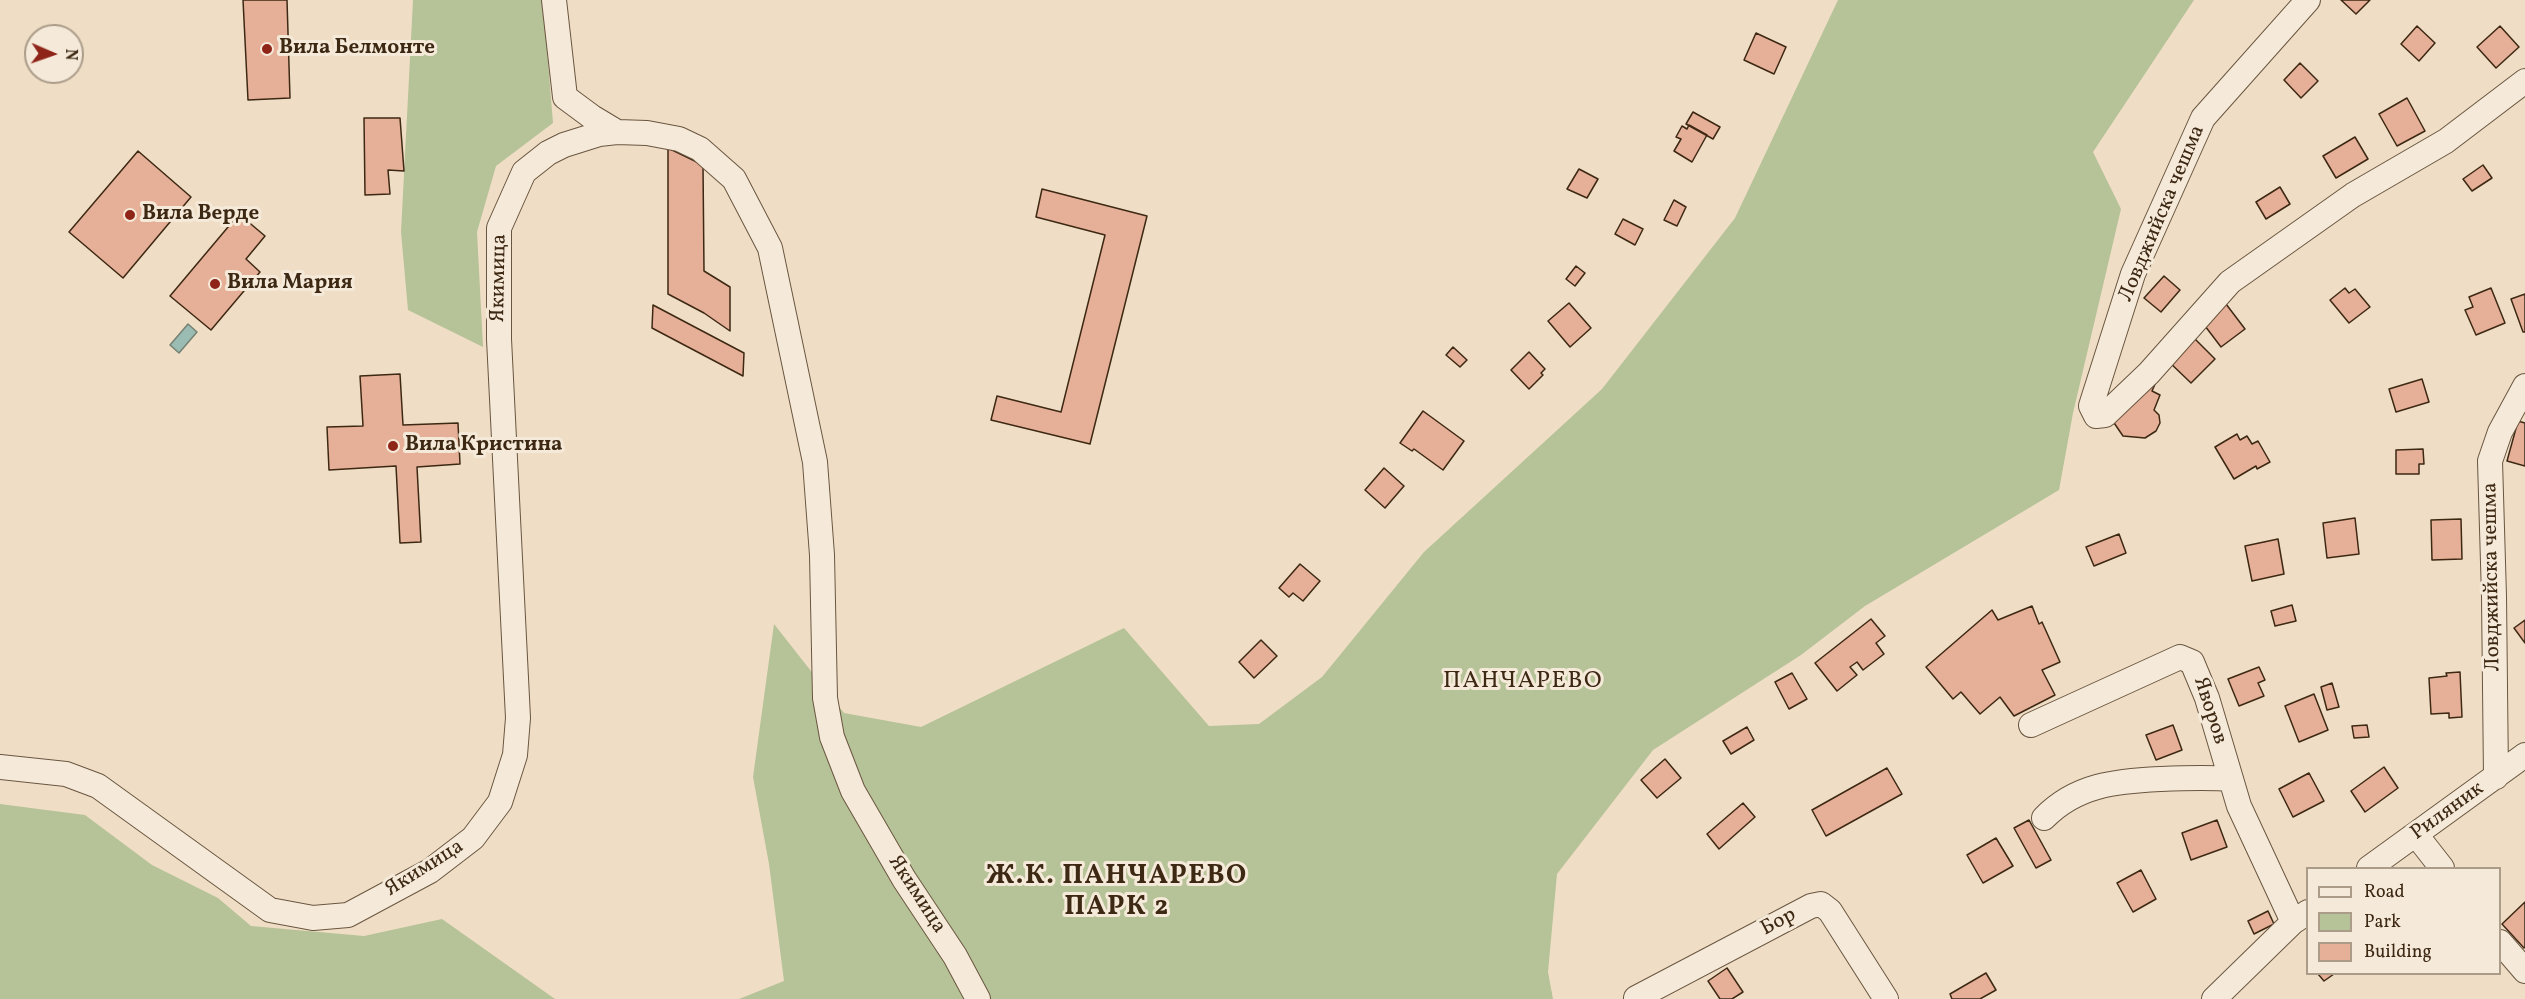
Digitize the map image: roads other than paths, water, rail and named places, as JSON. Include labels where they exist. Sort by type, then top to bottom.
[{"type":"street","points":[[554,0],[565,97],[617,132]]},
{"type":"street","name":"Ловджийска чешма","points":[[2308,0],[2203,118],[2133,274],[2091,406],[2096,416],[2105,416],[2149,373],[2230,282],[2353,195],[2446,141],[2525,81]]},
{"type":"street","name":"Якимица","points":[[0,767],[66,774],[98,786],[270,910],[313,918],[348,915],[430,871],[473,838],[500,802],[515,755],[518,718],[499,339],[499,228],[524,172],[548,153],[564,145],[599,134],[617,132],[647,133],[679,139],[700,149],[717,161],[734,178],[770,248],[815,462],[822,555],[825,698],[832,737],[853,791],[904,879],[955,956],[978,999]]},
{"type":"street","name":"Ловджийска чешма","points":[[2496,777],[2490,461],[2500,432],[2525,386]]},
{"type":"street","name":"Яворов","points":[[2031,725],[2180,657],[2192,662],[2207,698],[2239,806],[2300,917]]},
{"type":"street","name":"Риляник","points":[[2370,867],[2525,755]]},
{"type":"street","points":[[2044,818],[2056,805],[2091,789],[2125,780],[2208,777],[2231,779]]},
{"type":"street","points":[[2416,836],[2441,867]]},
{"type":"street","name":"Бор","points":[[1636,998],[1811,906],[1821,904],[1830,911],[1886,999]]},
{"type":"street","points":[[2214,999],[2300,917]]},
{"type":"street","points":[[2501,944],[2525,971]]},
{"type":"water","points":[[188,324],[197,332],[179,353],[170,345]]},
{"type":"place","name":"Вила Белмонте","points":[[267,49]]},
{"type":"place","name":"Вила Верде","points":[[130,215]]},
{"type":"place","name":"Вила Мария","points":[[215,284]]},
{"type":"place","name":"Вила Кристина","points":[[393,446]]},
{"type":"district","name":"ПАНЧАРЕВО","points":[[1523,683]]},
{"type":"district","name":"Ж.К. ПАНЧАРЕВО ПАРК 2","points":[[1117,894]]}]
